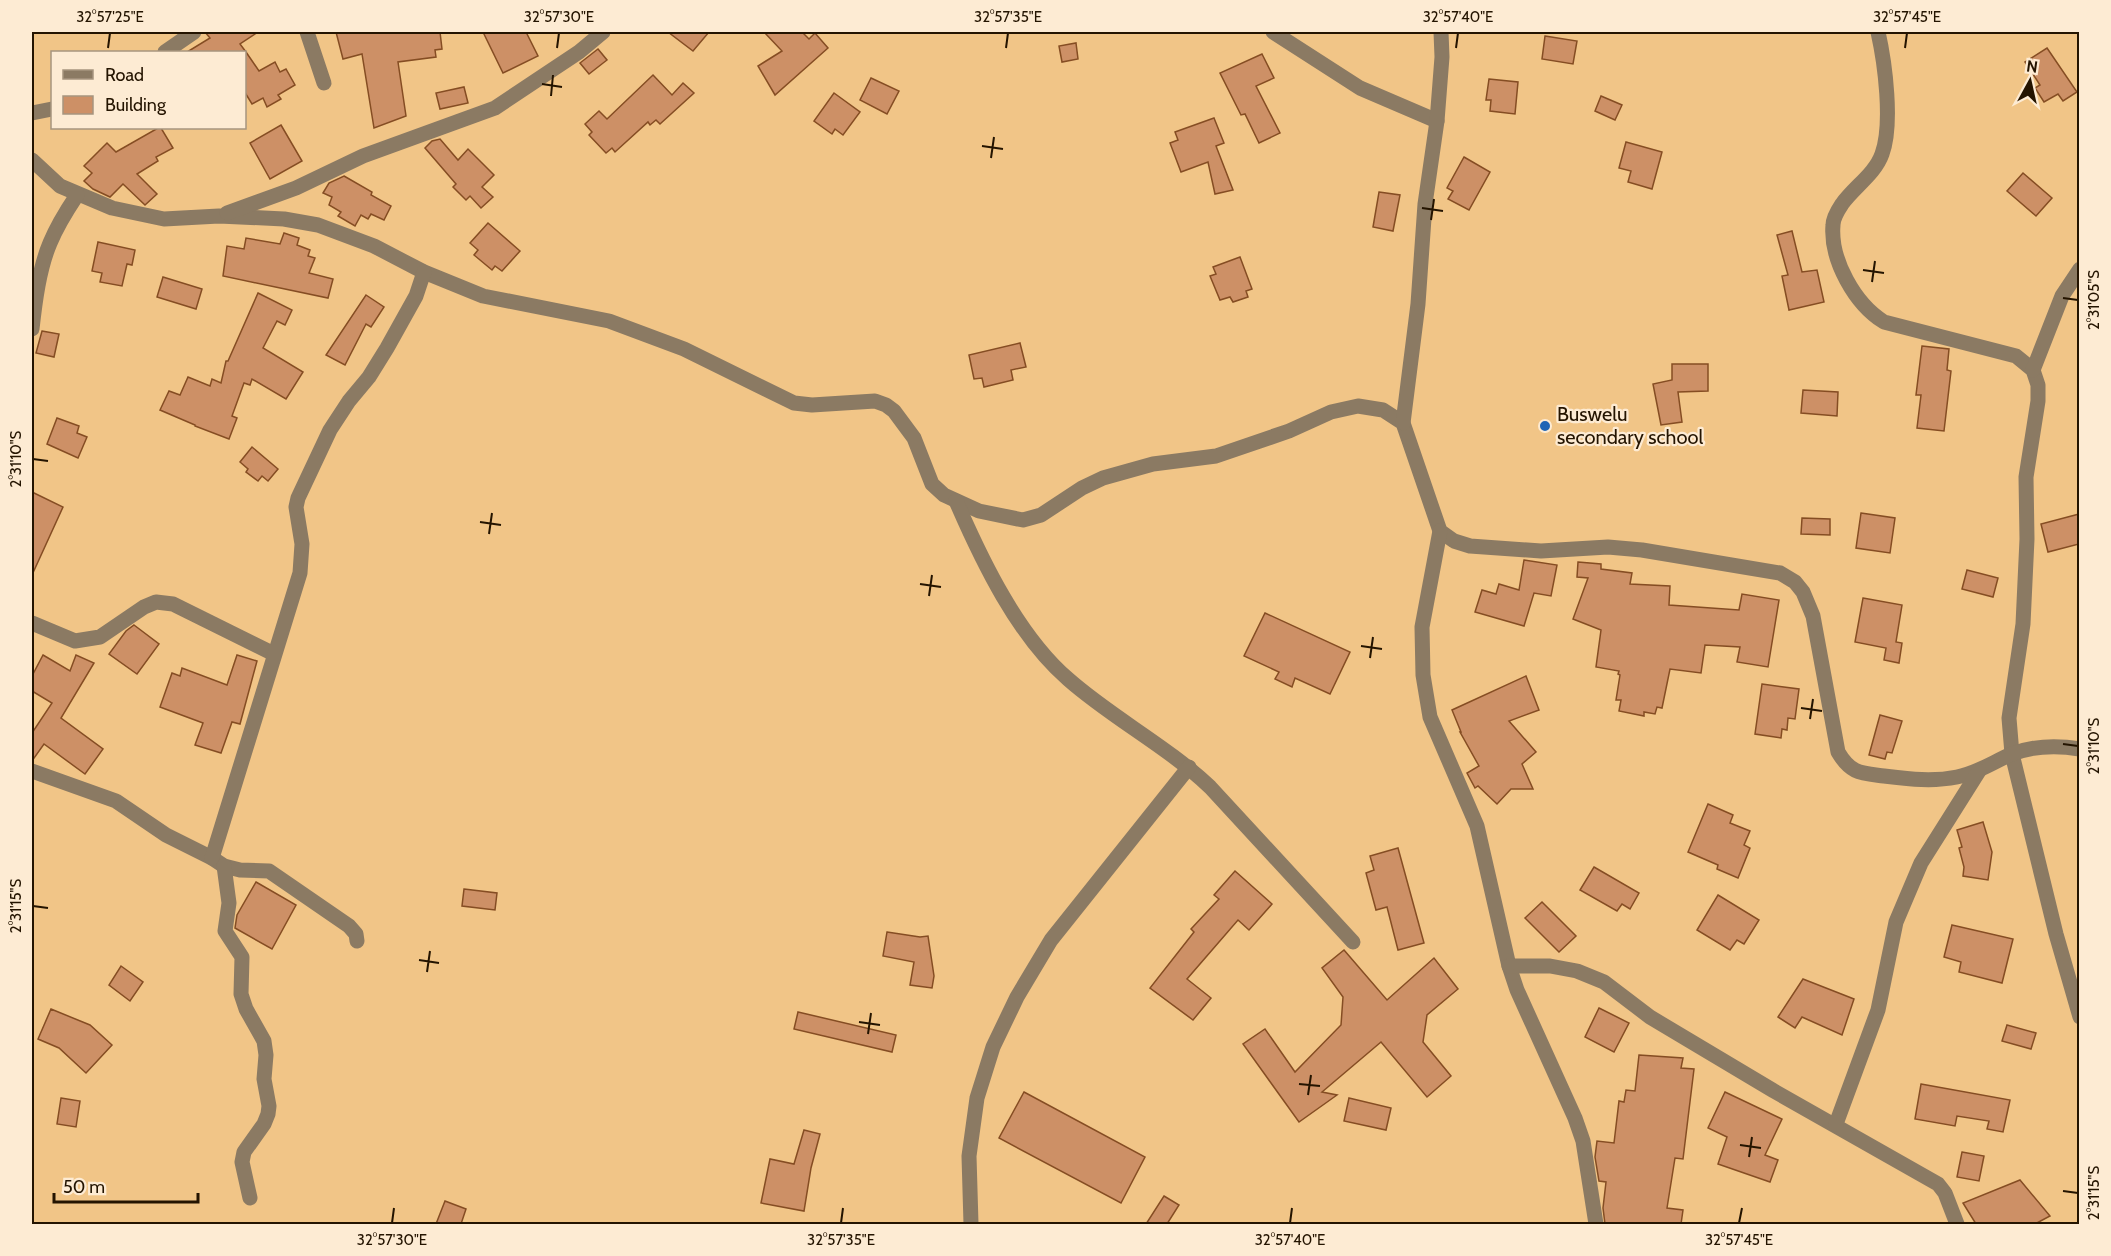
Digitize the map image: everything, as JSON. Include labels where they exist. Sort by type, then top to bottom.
[{"type":"street","points":[[166,51],[194,32]]},
{"type":"street","points":[[307,32],[324,83]]},
{"type":"street","points":[[219,216],[296,188],[363,156],[495,108],[579,52],[603,32]]},
{"type":"street","points":[[1274,32],[1360,88],[1437,121]]},
{"type":"street","points":[[1441,32],[1442,57],[1437,121],[1425,204],[1418,304],[1403,423],[1440,531],[1422,627],[1423,675],[1430,717],[1477,826],[1509,966],[1517,990],[1575,1118],[1582,1141],[1594,1224]]},
{"type":"street","points":[[1878,32],[1888,110],[1883,153],[1877,165],[1843,203],[1834,218],[1832,226],[1836,252],[1844,274],[1852,289],[1873,315],[1884,322],[2016,356],[2033,370],[2038,385],[2038,401],[2026,477],[2027,539],[2023,624],[2009,718],[2012,754],[2079,1017]]},
{"type":"street","points":[[32,113],[51,109]]},
{"type":"street","points":[[32,160],[60,186],[112,208],[165,219],[219,216],[284,219],[318,225],[374,246],[424,272],[483,296],[609,321],[684,348],[794,403],[812,405],[874,401],[886,405],[894,411],[914,438],[932,484],[944,495],[987,513],[1023,520],[1041,515],[1082,488],[1103,478],[1153,464],[1216,456],[1289,431],[1340,410],[1358,406],[1383,410],[1403,423]]},
{"type":"street","points":[[32,329],[49,244],[62,217],[77,195]]},
{"type":"street","points":[[2033,370],[2062,297],[2079,269]]},
{"type":"street","points":[[250,1198],[242,1162],[244,1152],[264,1124],[268,1114],[269,1106],[264,1079],[266,1055],[260,1030],[246,1009],[242,994],[242,957],[225,931],[229,903],[218,862],[274,654],[300,573],[302,544],[296,507],[298,498],[330,430],[349,401],[369,377],[416,296],[424,272]]},
{"type":"street","points":[[956,501],[972,538],[1027,634],[1067,678],[1189,767],[1353,942]]},
{"type":"street","points":[[1440,531],[1454,541],[1470,546],[1541,551],[1608,547],[1642,550],[1780,573],[1795,582],[1803,592],[1813,616],[1838,753],[1846,766],[1858,772],[1927,781],[1979,771],[2012,754],[2041,747],[2079,749]]},
{"type":"street","points":[[32,623],[75,641],[100,638],[144,607],[156,602],[173,604],[274,654]]},
{"type":"street","points":[[971,1224],[969,1156],[977,1098],[993,1047],[1017,996],[1051,940],[1189,767]]},
{"type":"street","points":[[32,771],[116,801],[166,836],[218,862],[240,870],[269,872],[349,927],[356,934],[357,941]]},
{"type":"street","points":[[1836,1124],[1878,1010],[1896,922],[1921,862],[1979,771]]},
{"type":"street","points":[[1509,966],[1550,966],[1577,971],[1604,982],[1644,1013],[1774,1091],[1836,1124],[1938,1184],[1945,1193],[1957,1224]]},
{"type":"building","points":[[205,32],[258,32],[240,44],[245,51],[189,51],[210,38]]},
{"type":"building","points":[[336,32],[440,32],[442,49],[435,50],[436,57],[398,62],[406,116],[374,128],[362,54],[343,59]]},
{"type":"building","points":[[483,32],[526,32],[538,56],[503,73]]},
{"type":"building","points":[[668,32],[709,32],[693,51]]},
{"type":"building","points":[[764,32],[802,32],[809,39],[815,33],[828,48],[775,95],[758,66],[782,51]]},
{"type":"building","points":[[1545,36],[1577,41],[1573,64],[1542,59]]},
{"type":"building","points":[[1076,43],[1078,59],[1062,62],[1059,46]]},
{"type":"building","points":[[2047,48],[2077,92],[2063,101],[2058,94],[2044,102],[2035,88],[2040,85],[2025,62]]},
{"type":"building","points":[[598,49],[607,60],[589,74],[580,63]]},
{"type":"building","points":[[246,53],[259,71],[275,62],[280,72],[286,69],[295,85],[278,95],[281,99],[267,107],[263,98],[252,104],[246,94]]},
{"type":"building","points":[[1262,54],[1274,78],[1256,86],[1280,133],[1259,143],[1245,114],[1241,115],[1220,73]]},
{"type":"building","points":[[653,75],[672,95],[683,83],[694,93],[660,124],[656,120],[650,125],[648,122],[615,152],[612,148],[606,153],[589,135],[592,132],[585,124],[599,111],[607,119]]},
{"type":"building","points":[[871,78],[899,91],[887,114],[860,100]]},
{"type":"building","points":[[1489,79],[1518,82],[1515,114],[1490,111],[1491,100],[1486,100]]},
{"type":"building","points":[[464,87],[468,103],[440,109],[436,93]]},
{"type":"building","points":[[834,93],[860,112],[843,135],[835,129],[832,134],[814,121]]},
{"type":"building","points":[[1601,96],[1622,105],[1615,120],[1595,111]]},
{"type":"building","points":[[1214,118],[1224,143],[1216,146],[1233,190],[1215,194],[1208,162],[1181,172],[1170,143],[1178,140],[1175,132]]},
{"type":"building","points":[[281,125],[302,161],[270,179],[250,143]]},
{"type":"building","points":[[156,129],[162,129],[173,148],[156,157],[158,161],[137,174],[157,194],[145,205],[123,184],[110,197],[93,189],[84,181],[92,173],[84,166],[107,143],[116,152]]},
{"type":"building","points":[[440,139],[458,160],[468,149],[494,175],[482,187],[493,197],[481,208],[470,196],[466,200],[453,187],[456,184],[425,148],[432,141]]},
{"type":"building","points":[[1626,142],[1662,152],[1652,189],[1628,182],[1631,171],[1619,168]]},
{"type":"building","points":[[1464,157],[1490,172],[1469,210],[1448,199],[1453,191],[1447,188]]},
{"type":"building","points":[[2023,173],[2052,198],[2036,216],[2007,191]]},
{"type":"building","points":[[344,176],[391,206],[384,220],[371,214],[368,219],[361,215],[355,226],[338,216],[341,212],[329,205],[332,197],[323,193],[329,183]]},
{"type":"building","points":[[1379,192],[1400,195],[1393,231],[1373,227]]},
{"type":"building","points":[[488,223],[520,251],[502,271],[495,266],[492,270],[474,255],[478,250],[470,243]]},
{"type":"building","points":[[1792,231],[1802,272],[1817,270],[1824,302],[1789,310],[1782,276],[1788,275],[1777,235]]},
{"type":"building","points":[[284,233],[299,238],[297,245],[310,250],[308,256],[315,258],[309,273],[333,279],[328,298],[223,276],[227,246],[244,249],[246,238],[280,244]]},
{"type":"building","points":[[98,242],[135,250],[132,265],[127,264],[122,286],[100,282],[102,273],[92,271]]},
{"type":"building","points":[[1240,257],[1252,289],[1246,291],[1248,297],[1233,302],[1230,297],[1220,300],[1210,276],[1216,274],[1213,267]]},
{"type":"building","points":[[163,277],[202,289],[196,309],[157,297]]},
{"type":"building","points":[[258,293],[292,310],[285,325],[277,321],[263,348],[303,372],[286,399],[252,379],[250,385],[244,383],[232,416],[237,418],[229,439],[160,410],[169,391],[180,395],[188,377],[210,386],[212,379],[221,383],[226,361],[228,361]]},
{"type":"building","points":[[366,295],[384,307],[371,327],[366,324],[345,365],[326,355]]},
{"type":"building","points":[[42,331],[59,334],[54,357],[36,353]]},
{"type":"building","points":[[1020,343],[1026,367],[1011,370],[1013,380],[984,387],[982,378],[974,379],[969,355]]},
{"type":"building","points":[[1922,346],[1949,349],[1947,370],[1951,371],[1944,431],[1917,428],[1921,395],[1916,395]]},
{"type":"building","points":[[1672,364],[1708,364],[1708,391],[1678,392],[1682,422],[1661,425],[1653,384],[1672,380]]},
{"type":"building","points":[[1803,390],[1838,392],[1837,416],[1801,413]]},
{"type":"building","points":[[57,418],[79,426],[77,433],[87,437],[78,458],[47,444]]},
{"type":"building","points":[[252,447],[278,469],[268,481],[262,476],[258,481],[246,472],[248,469],[240,462]]},
{"type":"building","points":[[32,492],[63,507],[32,575]]},
{"type":"building","points":[[1861,513],[1895,518],[1890,553],[1856,548]]},
{"type":"building","points":[[2079,514],[2079,544],[2048,552],[2041,524]]},
{"type":"building","points":[[1802,518],[1830,519],[1830,535],[1801,534]]},
{"type":"building","points":[[1524,560],[1557,565],[1551,596],[1534,593],[1524,626],[1475,612],[1482,590],[1496,594],[1499,584],[1519,590]]},
{"type":"building","points":[[1578,562],[1601,564],[1601,569],[1632,573],[1630,584],[1670,586],[1669,605],[1739,610],[1742,594],[1779,600],[1768,667],[1737,662],[1740,647],[1705,645],[1701,673],[1670,669],[1662,708],[1657,707],[1655,714],[1644,712],[1644,716],[1619,711],[1621,700],[1616,700],[1619,671],[1596,667],[1601,630],[1573,619],[1588,578],[1577,577]]},
{"type":"building","points":[[1967,570],[1998,578],[1993,597],[1962,589]]},
{"type":"building","points":[[1863,598],[1902,605],[1896,642],[1902,643],[1899,663],[1884,660],[1886,648],[1855,642]]},
{"type":"building","points":[[1265,613],[1350,652],[1330,694],[1295,678],[1292,687],[1275,679],[1279,672],[1244,656]]},
{"type":"building","points":[[134,625],[159,644],[137,674],[109,654],[126,631]]},
{"type":"building","points":[[43,655],[70,671],[76,655],[94,663],[61,718],[103,749],[85,774],[44,744],[32,761],[32,733],[52,703],[32,691],[32,676]]},
{"type":"building","points":[[237,655],[257,661],[240,724],[232,722],[221,753],[195,745],[203,723],[160,707],[172,673],[180,676],[182,668],[227,685]]},
{"type":"building","points":[[1526,676],[1539,710],[1509,721],[1536,752],[1522,764],[1533,789],[1511,789],[1497,804],[1478,786],[1475,788],[1467,773],[1479,766],[1460,732],[1452,710]]},
{"type":"building","points":[[1762,684],[1799,689],[1795,719],[1788,718],[1787,730],[1782,729],[1781,738],[1755,734]]},
{"type":"building","points":[[1880,715],[1902,721],[1892,753],[1887,752],[1885,759],[1869,755]]},
{"type":"building","points":[[1708,804],[1733,815],[1730,823],[1750,831],[1744,845],[1750,848],[1738,878],[1717,869],[1718,865],[1688,852]]},
{"type":"building","points":[[1983,822],[1992,852],[1988,880],[1963,876],[1964,867],[1959,848],[1962,847],[1957,830]]},
{"type":"building","points":[[1398,848],[1424,943],[1398,950],[1387,907],[1376,910],[1366,873],[1374,870],[1370,856]]},
{"type":"building","points":[[1594,867],[1639,893],[1630,909],[1622,904],[1617,911],[1580,890]]},
{"type":"building","points":[[1235,871],[1272,904],[1249,930],[1238,920],[1187,979],[1211,998],[1193,1020],[1150,988],[1194,932],[1191,929],[1219,899],[1214,895]]},
{"type":"building","points":[[256,882],[296,905],[272,949],[235,928],[237,915]]},
{"type":"building","points":[[464,889],[497,893],[495,910],[462,906]]},
{"type":"building","points":[[1718,895],[1759,920],[1744,944],[1737,940],[1730,950],[1697,930]]},
{"type":"building","points":[[1542,902],[1576,936],[1559,952],[1525,918]]},
{"type":"building","points":[[1952,925],[2013,939],[2002,983],[1959,972],[1961,962],[1944,957]]},
{"type":"building","points":[[887,932],[928,936],[934,976],[932,988],[910,985],[914,962],[883,956]]},
{"type":"building","points":[[1344,950],[1387,1000],[1434,958],[1458,989],[1427,1015],[1423,1042],[1451,1076],[1427,1097],[1381,1042],[1322,1092],[1337,1095],[1299,1122],[1243,1044],[1265,1029],[1295,1072],[1341,1025],[1343,997],[1322,968]]},
{"type":"building","points":[[121,966],[143,982],[130,1001],[109,985]]},
{"type":"building","points":[[1803,979],[1854,999],[1842,1035],[1802,1017],[1795,1028],[1778,1017]]},
{"type":"building","points":[[1599,1008],[1629,1023],[1614,1052],[1585,1037]]},
{"type":"building","points":[[51,1009],[90,1025],[112,1045],[86,1073],[59,1048],[38,1039]]},
{"type":"building","points":[[798,1012],[896,1035],[892,1052],[794,1029]]},
{"type":"building","points":[[2007,1025],[2036,1033],[2031,1049],[2002,1041]]},
{"type":"building","points":[[1639,1055],[1683,1058],[1681,1068],[1694,1069],[1683,1159],[1675,1158],[1667,1208],[1683,1210],[1681,1224],[1605,1224],[1603,1208],[1606,1182],[1599,1181],[1595,1157],[1597,1141],[1614,1143],[1619,1101],[1624,1102],[1626,1090],[1635,1091]]},
{"type":"building","points":[[1921,1084],[2010,1100],[2003,1132],[1987,1129],[1989,1121],[1957,1116],[1955,1126],[1915,1119]]},
{"type":"building","points":[[1024,1092],[1145,1157],[1121,1203],[999,1138]]},
{"type":"building","points":[[1725,1092],[1782,1119],[1765,1155],[1778,1160],[1770,1182],[1718,1164],[1727,1137],[1708,1128]]},
{"type":"building","points":[[61,1098],[80,1101],[76,1127],[57,1124]]},
{"type":"building","points":[[1349,1098],[1391,1108],[1386,1130],[1344,1121]]},
{"type":"building","points":[[804,1130],[820,1134],[811,1168],[804,1211],[761,1203],[770,1159],[794,1164]]},
{"type":"building","points":[[1962,1152],[1984,1156],[1979,1181],[1957,1177]]},
{"type":"building","points":[[2020,1180],[2050,1216],[2035,1224],[1976,1224],[1963,1203]]},
{"type":"building","points":[[1164,1196],[1179,1205],[1167,1224],[1146,1224]]},
{"type":"building","points":[[445,1201],[466,1209],[461,1224],[436,1224]]},
{"type":"place","name":"Buswelu secondary school","points":[[1545,426]]}]
